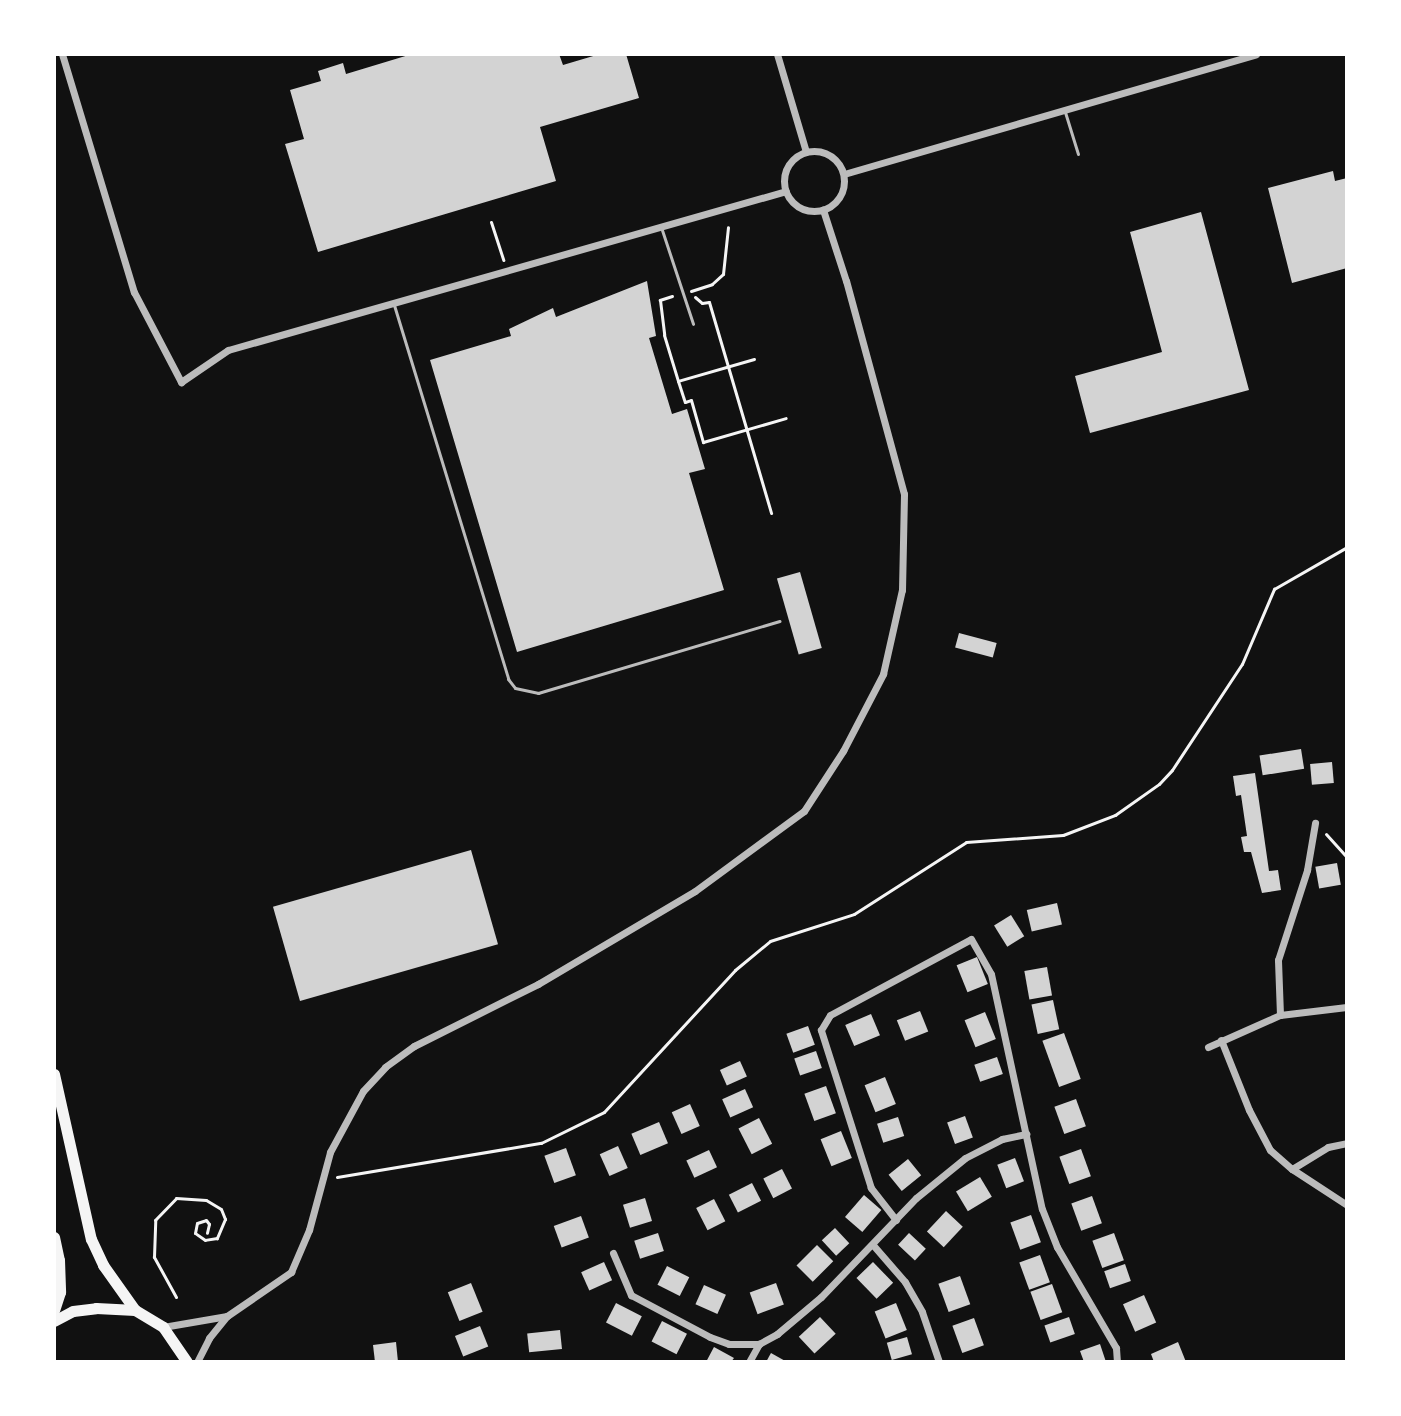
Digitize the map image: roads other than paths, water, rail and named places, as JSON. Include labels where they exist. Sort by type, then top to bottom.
[{"type":"highway","points":[[54,1074],[91,1239],[103,1265],[135,1310],[163,1327],[187,1362]]},
{"type":"highway","points":[[54,1237],[59,1260],[60,1292],[54,1310]]},
{"type":"highway","points":[[54,1321],[73,1311],[96,1308],[135,1310]]},
{"type":"street","points":[[62,54],[134,292],[181,382],[228,350],[786,191]]},
{"type":"street","points":[[777,54],[806,152]]},
{"type":"street","points":[[844,174],[1256,54]]},
{"type":"street","points":[[806,152],[830,155],[844,174],[843,192],[823,210],[801,208],[786,191],[784,181],[790,163],[806,152]]},
{"type":"street","points":[[197,1362],[227,1316],[291,1272],[309,1230],[330,1152],[357,1101],[385,1067],[414,1046],[538,984],[695,891],[804,811],[843,751],[883,674],[902,590],[904,494],[855,312],[823,210]]},
{"type":"street","points":[[1280,1015],[1278,960],[1307,870],[1315,823]]},
{"type":"street","points":[[896,1220],[881,1204],[866,1174],[821,1030],[830,1015],[971,939],[991,974],[1032,1175],[1048,1226],[1116,1348],[1117,1362]]},
{"type":"street","points":[[1208,1047],[1280,1015],[1347,1007]]},
{"type":"street","points":[[1221,1040],[1270,1150],[1292,1169],[1347,1205]]},
{"type":"street","points":[[613,1253],[631,1295],[710,1337],[729,1344],[759,1344],[777,1334],[821,1297],[916,1198],[965,1158],[1002,1139],[1026,1134]]},
{"type":"street","points":[[1292,1169],[1328,1147],[1347,1143]]},
{"type":"street","points":[[873,1245],[905,1282],[922,1312],[939,1362]]},
{"type":"street","points":[[163,1327],[227,1316]]},
{"type":"street","points":[[749,1362],[759,1344]]},
{"type":"lane","points":[[1064,108],[1078,154]]},
{"type":"lane","points":[[661,227],[693,324]]},
{"type":"lane","points":[[394,305],[508,679],[515,688],[538,693],[779,621]]}]
